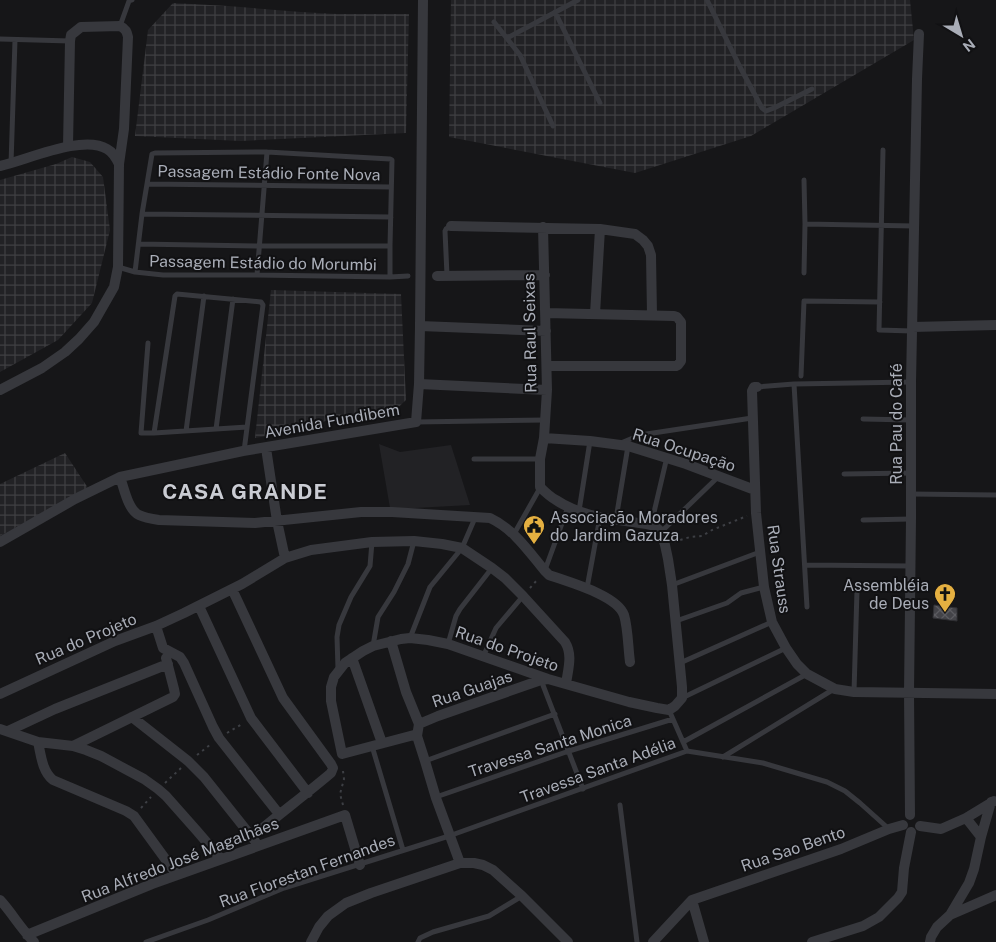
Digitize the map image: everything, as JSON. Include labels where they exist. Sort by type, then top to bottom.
[{"type":"street","name":"Avenida Fundibem","points":[[0,542],[75,499],[120,477],[244,451],[416,422],[419,384],[424,0]]},
{"type":"street","points":[[0,390],[42,368],[65,352],[94,322],[114,287],[118,267],[119,164],[124,135],[128,37],[126,30],[120,26],[81,27],[71,35],[68,146]]},
{"type":"street","name":"Rua Pau do Café","points":[[910,815],[911,382],[919,34]]},
{"type":"street","points":[[0,166],[68,146],[86,144],[107,148],[119,164]]},
{"type":"street","points":[[450,226],[600,229],[635,234],[648,246],[651,255],[652,315]]},
{"type":"street","name":"Rua Raul Seixas","points":[[540,487],[540,459],[544,438],[547,390],[544,227]]},
{"type":"street","points":[[596,314],[600,229]]},
{"type":"street","points":[[442,276],[545,275]]},
{"type":"street","points":[[546,313],[674,316],[680,319],[681,322],[681,361],[676,366],[547,366]]},
{"type":"street","points":[[420,326],[546,332]]},
{"type":"street","points":[[912,329],[996,326]]},
{"type":"street","points":[[419,384],[547,390]]},
{"type":"street","name":"Rua Strauss","points":[[757,387],[752,391],[754,490],[766,601],[772,622],[797,664],[807,674],[835,689],[854,692],[996,694]]},
{"type":"street","name":"Rua Ocupação","points":[[544,438],[623,445],[667,457],[754,490]]},
{"type":"street","points":[[266,448],[277,521],[285,558]]},
{"type":"street","points":[[120,477],[127,499],[137,514],[159,520],[255,523],[361,512],[490,518],[514,534],[549,575],[586,588],[613,601],[620,608],[625,622],[630,662]]},
{"type":"street","points":[[540,487],[557,501],[579,512],[651,525],[657,528],[661,532],[665,545],[672,585],[682,698],[671,714],[657,708],[566,684]]},
{"type":"street","name":"Rua do Projeto","points":[[0,694],[115,641],[156,626],[199,606],[285,558],[318,549],[372,542],[414,542],[462,548],[505,578],[565,642],[569,648],[570,655],[566,684],[544,680],[448,644],[410,638],[374,646],[352,658],[338,670]]},
{"type":"street","points":[[132,717],[188,761],[204,777],[256,842],[279,814],[331,773],[333,768],[331,764],[282,698],[232,589]]},
{"type":"street","points":[[199,606],[251,718],[308,793]]},
{"type":"street","points":[[73,746],[173,696],[174,689],[168,664],[156,626]]},
{"type":"street","points":[[391,641],[406,692],[419,724]]},
{"type":"street","points":[[163,648],[180,657],[219,738],[279,814]]},
{"type":"street","points":[[352,658],[377,744]]},
{"type":"street","points":[[4,730],[168,664]]},
{"type":"street","points":[[338,670],[331,687],[331,700],[342,754],[414,735],[417,736],[436,798],[460,863]]},
{"type":"street","name":"Rua Guajas","points":[[417,736],[419,724],[544,680]]},
{"type":"street","points":[[4,730],[38,742],[73,746],[101,756],[144,779],[158,789],[221,859]]},
{"type":"street","points":[[38,742],[46,773],[53,780],[134,816],[177,875]]},
{"type":"street","points":[[920,826],[941,829],[966,818],[994,801]]},
{"type":"street","points":[[930,942],[938,927],[950,915],[969,882],[974,869],[981,836],[994,801]]},
{"type":"street","points":[[345,815],[360,865]]},
{"type":"street","name":"Rua Alfredo José Magalhães","points":[[30,938],[177,875],[221,859],[256,842],[345,815]]},
{"type":"street","points":[[910,815],[918,817],[920,826],[917,830],[911,832],[906,830],[903,825],[905,817],[910,815]]},
{"type":"street","points":[[966,818],[981,836]]},
{"type":"street","name":"Rua Sao Bento","points":[[692,900],[841,850],[889,829],[903,825]]},
{"type":"street","points":[[812,942],[863,926],[879,917],[898,898],[902,892],[904,868],[911,832]]},
{"type":"street","points":[[310,942],[319,926],[328,916],[346,903],[460,863],[483,864],[493,870],[568,942]]},
{"type":"street","points":[[950,915],[996,896]]},
{"type":"street","points":[[0,900],[30,938]]},
{"type":"street","points":[[653,942],[692,900]]},
{"type":"street","points":[[692,900],[704,942]]},
{"type":"lane","points":[[120,26],[129,1],[132,0]]},
{"type":"lane","points":[[507,38],[578,0]]},
{"type":"lane","points":[[707,0],[762,108],[766,111],[774,108],[812,89]]},
{"type":"lane","points":[[555,12],[600,103]]},
{"type":"lane","points":[[494,22],[520,55],[553,126]]},
{"type":"lane","points":[[0,39],[70,41]]},
{"type":"lane","points":[[11,164],[15,40]]},
{"type":"lane","points":[[883,150],[879,330],[912,329]]},
{"type":"lane","points":[[257,275],[267,152]]},
{"type":"lane","points":[[135,272],[151,155],[267,152],[390,159],[392,162],[390,278]]},
{"type":"lane","points":[[804,180],[804,273]]},
{"type":"lane","name":"Passagem Estádio Fonte Nova","points":[[147,184],[392,187]]},
{"type":"lane","points":[[142,214],[391,217]]},
{"type":"lane","points":[[805,224],[914,226]]},
{"type":"lane","points":[[442,276],[445,231],[450,226]]},
{"type":"lane","points":[[139,244],[390,246]]},
{"type":"lane","name":"Passagem Estádio do Morumbi","points":[[118,267],[135,272],[163,275],[390,278],[408,276]]},
{"type":"lane","points":[[154,433],[175,296],[179,294],[261,302],[263,305],[244,451]]},
{"type":"lane","points":[[186,431],[204,296]]},
{"type":"lane","points":[[216,429],[233,299]]},
{"type":"lane","points":[[801,376],[804,301],[880,302]]},
{"type":"lane","points":[[148,343],[141,432],[143,434],[246,427]]},
{"type":"lane","points":[[757,387],[794,384],[911,382]]},
{"type":"lane","points":[[794,384],[807,607]]},
{"type":"lane","points":[[616,519],[623,445],[640,435],[752,418]]},
{"type":"lane","points":[[863,419],[911,420]]},
{"type":"lane","points":[[416,422],[545,420]]},
{"type":"lane","points":[[579,512],[590,441]]},
{"type":"lane","points":[[651,525],[667,457]]},
{"type":"lane","points":[[474,459],[540,459]]},
{"type":"lane","points":[[844,474],[911,472]]},
{"type":"lane","points":[[661,532],[718,476]]},
{"type":"lane","points":[[514,534],[540,487]]},
{"type":"lane","points":[[912,494],[996,495]]},
{"type":"lane","points":[[545,571],[568,507]]},
{"type":"lane","points":[[586,588],[600,517]]},
{"type":"lane","points":[[410,638],[430,587],[462,548],[475,518]]},
{"type":"lane","points":[[863,520],[911,519]]},
{"type":"lane","points":[[338,670],[337,638],[340,624],[351,597],[370,566],[372,542]]},
{"type":"lane","points":[[374,646],[378,618],[406,569],[414,542]]},
{"type":"lane","points":[[672,585],[760,551]]},
{"type":"lane","points":[[805,565],[911,566]]},
{"type":"lane","points":[[448,644],[456,616],[460,609],[492,568]]},
{"type":"lane","points":[[676,622],[724,604],[741,593],[764,587]]},
{"type":"lane","points":[[854,692],[857,590],[860,588],[910,588]]},
{"type":"lane","points":[[483,657],[496,628],[523,596]]},
{"type":"lane","points":[[680,663],[772,622]]},
{"type":"lane","points":[[682,698],[786,648]]},
{"type":"lane","points":[[683,742],[807,674]]},
{"type":"lane","points":[[544,680],[583,789]]},
{"type":"lane","points":[[722,757],[835,689]]},
{"type":"lane","points":[[425,761],[555,714]]},
{"type":"lane","points":[[671,714],[687,751]]},
{"type":"lane","name":"Travessa Santa Monica","points":[[436,798],[671,714]]},
{"type":"lane","points":[[377,744],[403,850]]},
{"type":"lane","name":"Travessa Santa Adélia","points":[[449,836],[687,751],[763,764],[827,782],[844,791],[860,803],[889,829]]},
{"type":"lane","points":[[620,805],[636,942]]},
{"type":"lane","name":"Rua Florestan Fernandes","points":[[146,942],[208,920],[284,888],[449,836]]},
{"type":"lane","points":[[418,942],[420,938],[433,932],[489,916],[522,896]]},
{"type":"path","points":[[665,545],[690,537],[702,536],[712,530],[756,513]]},
{"type":"path","points":[[523,596],[545,571]]},
{"type":"path","points":[[134,816],[158,789],[188,761],[219,738],[251,718]]},
{"type":"path","points":[[342,754],[344,779],[340,794],[345,815]]},
{"type":"shaded area","points":[[451,0],[910,0],[914,40],[751,136],[635,173],[449,137]]},
{"type":"shaded area","points":[[173,3],[337,14],[409,14],[406,133],[241,141],[135,136],[148,30]]},
{"type":"shaded area","points":[[72,157],[90,162],[103,177],[110,230],[92,303],[58,340],[0,372],[0,180],[56,164]]},
{"type":"shaded area","points":[[271,290],[401,294],[406,400],[387,418],[344,421],[333,416],[314,428],[255,438]]},
{"type":"shaded area","points":[[379,444],[400,452],[451,445],[470,505],[390,508]]},
{"type":"shaded area","points":[[65,453],[88,488],[0,536],[0,484]]},
{"type":"building","name":"Assembléia de Deus","points":[[934,605],[957,608],[957,621],[933,618]]},
{"type":"place","name":"Associação Moradores do Jardim Gazuza","points":[[534,545]]},
{"type":"place","name":"Assembléia de Deus","points":[[945,613]]},
{"type":"district","name":"CASA GRANDE","points":[[245,491]]}]
